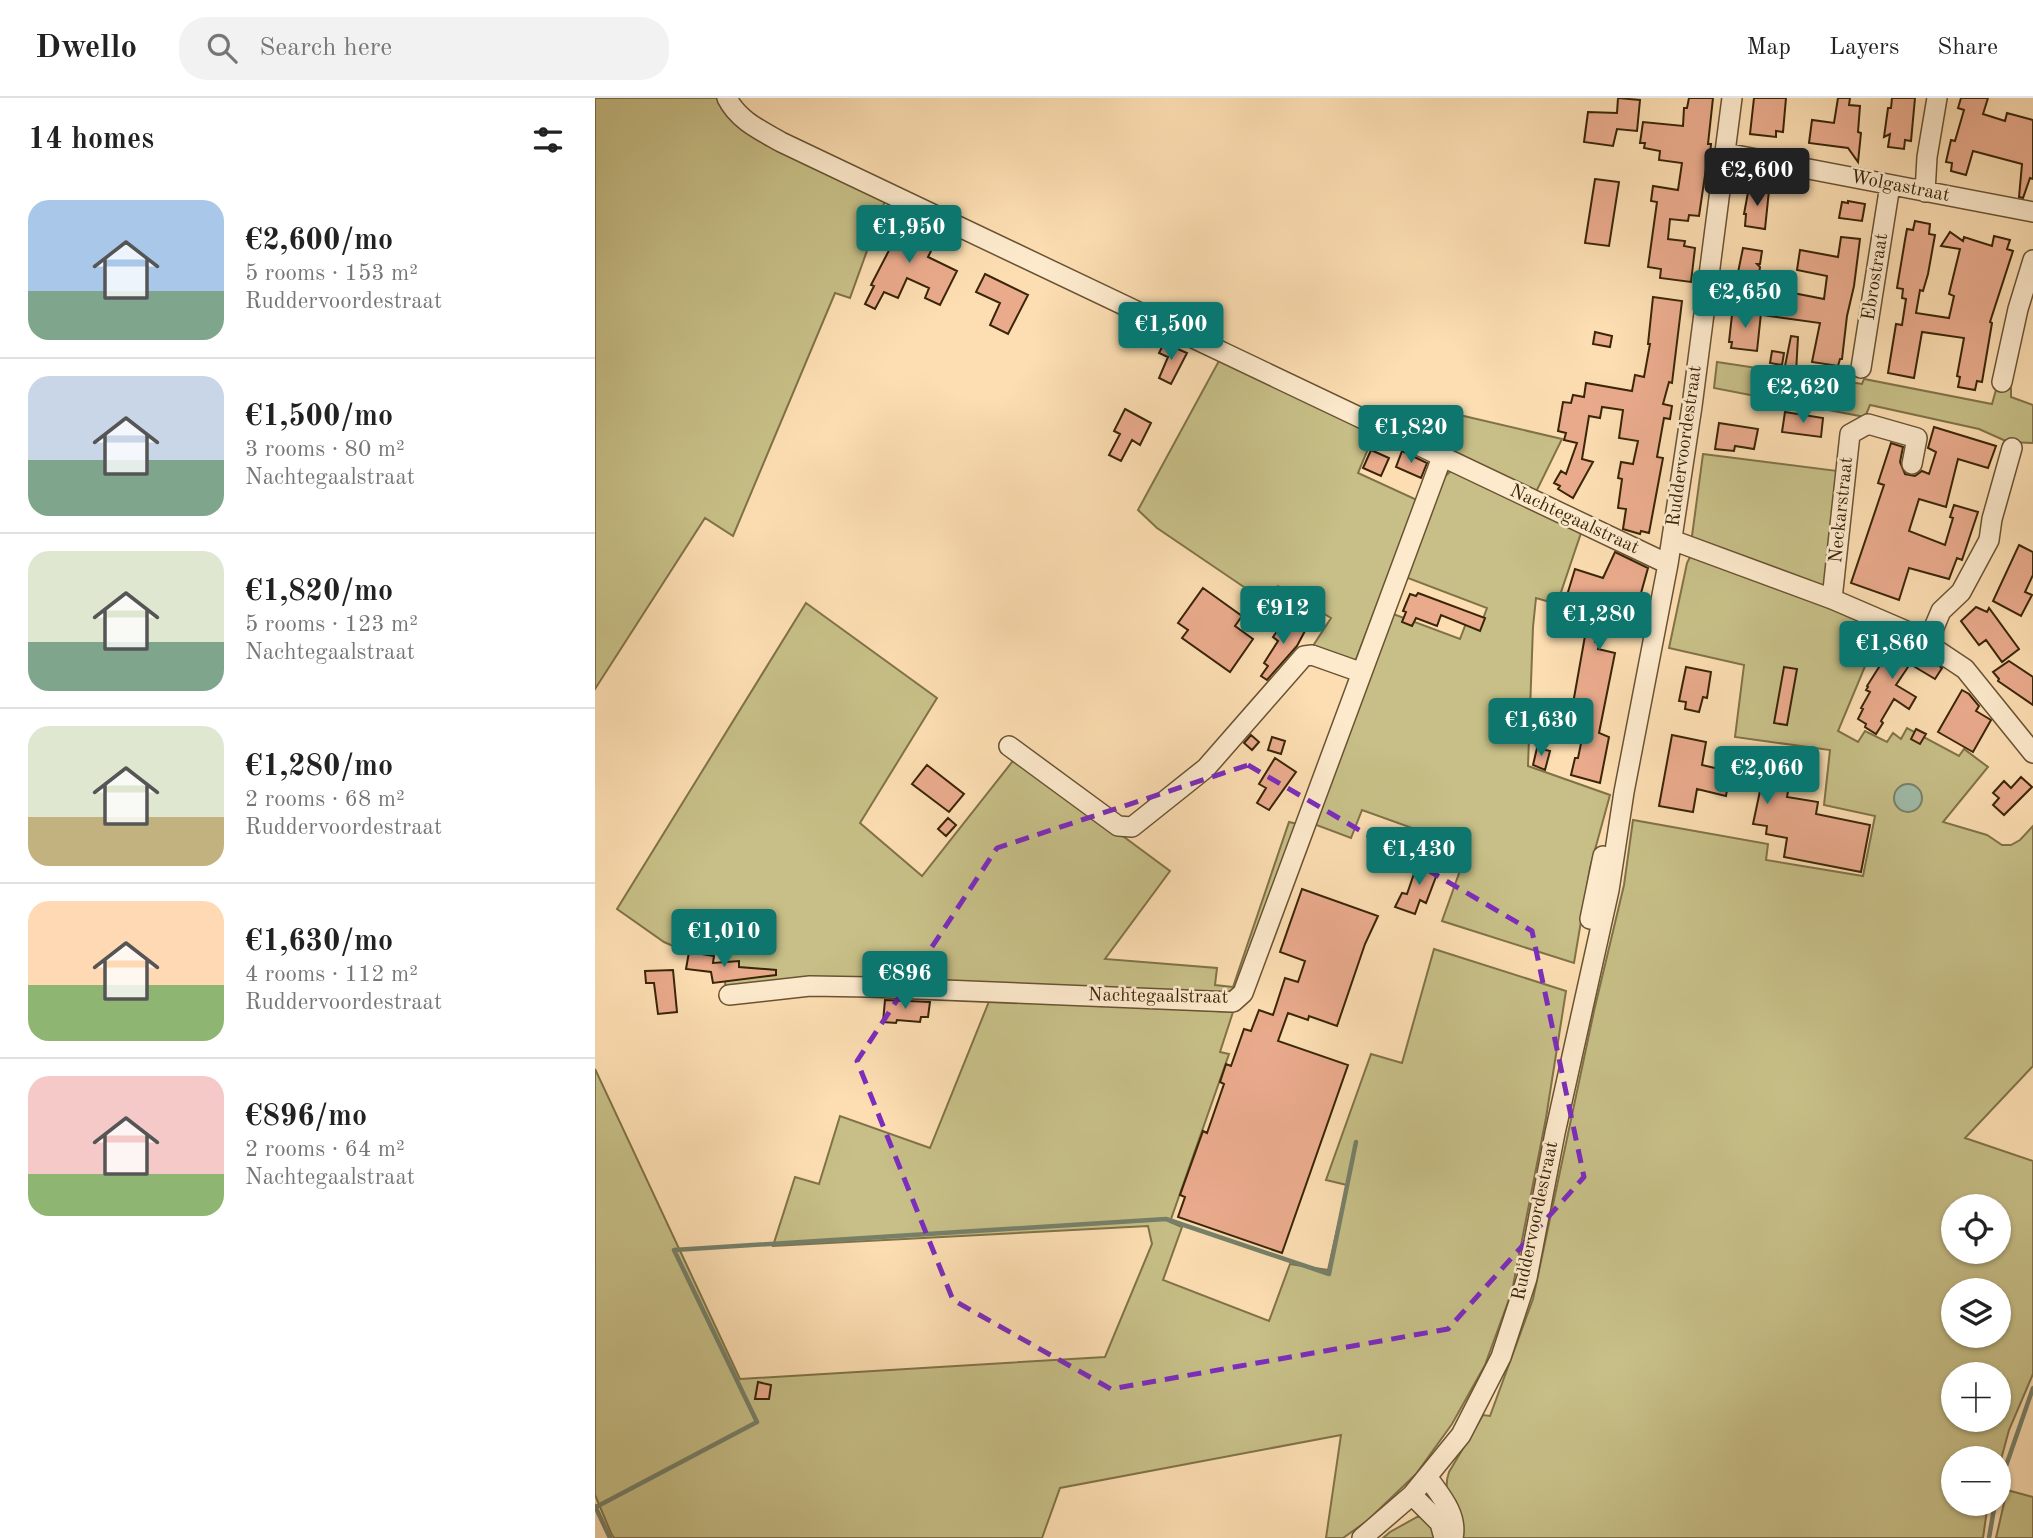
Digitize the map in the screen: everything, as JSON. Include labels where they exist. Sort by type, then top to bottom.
[{"type":"street","name":"Nachtegaalstraat","points":[[727,98],[732,109],[749,124],[781,142],[1668,564]]},
{"type":"street","name":"Ruddervoordestraat","points":[[1362,1538],[1412,1495],[1461,1435],[1501,1357],[1527,1278],[1587,982],[1589,926],[1595,888],[1623,792],[1668,564],[1692,406],[1732,98]]},
{"type":"street","points":[[1924,192],[1937,98]]},
{"type":"street","name":"Wolgastraat","points":[[1725,153],[2033,212]]},
{"type":"street","name":"Ebrostraat","points":[[1861,368],[1890,185]]},
{"type":"street","points":[[2002,382],[2026,311],[2033,260]]},
{"type":"street","name":"Neckarstraat","points":[[1832,599],[1850,434],[1868,424],[1917,438],[1912,464]]},
{"type":"street","points":[[1927,644],[1941,611],[1962,592],[1989,540],[1992,519],[2012,448]]},
{"type":"street","name":"Nachtegaalstraat","points":[[729,995],[810,986],[1233,1002],[1243,993],[1442,457]]},
{"type":"street","points":[[1672,540],[1832,599],[1911,633],[1965,669],[2033,753]]},
{"type":"street","points":[[1009,746],[1118,826],[1132,827],[1206,768],[1304,656],[1312,655],[1360,672]]},
{"type":"street","points":[[1428,1478],[1451,1512],[1453,1538]]},
{"type":"street","points":[[1412,1495],[1440,1523],[1444,1538]]},
{"type":"highlighted area","points":[[1248,765],[1532,931],[1584,1177],[1448,1329],[1111,1389],[953,1300],[857,1061],[997,848]]},
{"type":"shaded area","points":[[595,98],[721,98],[886,198],[850,298],[835,293],[733,536],[705,518],[595,689]]},
{"type":"shaded area","points":[[1220,359],[1375,432],[1358,473],[1417,500],[1355,662],[1311,649],[1331,618],[1278,586],[1266,602],[1157,528],[1138,510]]},
{"type":"shaded area","points":[[1717,362],[1862,384],[1864,379],[1992,404],[1997,386],[2011,388],[2011,397],[2033,405],[2033,443],[2008,442],[1979,429],[1870,405],[1865,417],[1714,388]]},
{"type":"shaded area","points":[[1451,413],[1562,439],[1535,494],[1436,449]]},
{"type":"shaded area","points":[[1703,454],[1838,471],[1828,588],[1694,542],[1692,536]]},
{"type":"shaded area","points":[[1452,470],[1581,533],[1557,604],[1536,598],[1528,766],[1610,795],[1590,868],[1574,963],[1442,921],[1468,848],[1362,810],[1351,838],[1311,823],[1388,612],[1460,639],[1468,618],[1481,624],[1487,608],[1400,575],[1441,480]]},
{"type":"shaded area","points":[[1690,557],[1702,559],[1881,628],[1838,731],[1858,742],[1865,731],[1887,742],[1893,733],[1901,739],[1907,728],[1959,756],[1964,749],[1988,767],[1943,822],[1987,835],[2002,845],[2011,845],[2020,840],[2033,826],[2033,1066],[1965,1138],[2033,1161],[2033,1374],[2011,1425],[2011,1362],[1941,1362],[1941,1432],[2008,1432],[2005,1446],[1941,1446],[1941,1516],[1986,1516],[1983,1538],[1462,1538],[1450,1505],[1447,1489],[1449,1472],[1483,1415],[1490,1416],[1533,1299],[1594,1011],[1624,885],[1633,820],[1768,844],[1766,860],[1863,876],[1875,816],[1824,805],[1830,750],[1735,737],[1744,665],[1669,648]]},
{"type":"shaded area","points":[[806,603],[937,698],[860,823],[922,876],[1016,757],[1170,871],[1105,959],[1217,968],[1215,985],[1233,987],[1289,822],[1302,825],[1240,998],[725,989],[726,952],[680,949],[664,942],[617,909]]},
{"type":"shaded area","points":[[1908,784],[1918,788],[1922,798],[1918,808],[1908,812],[1898,808],[1894,798],[1898,788]]},
{"type":"shaded area","points":[[1434,949],[1566,991],[1546,1118],[1512,1291],[1485,1365],[1452,1424],[1416,1474],[1367,1521],[1343,1538],[1326,1538],[1341,1435],[1060,1488],[1042,1538],[614,1538],[595,1495],[595,1069],[740,1379],[1105,1357],[1152,1244],[1148,1226],[773,1246],[795,1177],[819,1184],[840,1116],[930,1148],[990,999],[1233,1012],[1220,1052],[1229,1054],[1170,1222],[1182,1227],[1163,1280],[1269,1321],[1290,1264],[1328,1270],[1347,1185],[1326,1180],[1371,1054],[1402,1063]]},
{"type":"shaded area","points":[[2011,1491],[2033,1497],[2033,1538],[1996,1538],[2001,1516],[2011,1516]]},
{"type":"shaded area","points":[[1417,1517],[1423,1517],[1441,1538],[1383,1538],[1390,1532]]},
{"type":"building","points":[[1618,98],[1640,100],[1637,131],[1617,129],[1613,146],[1584,142],[1588,112],[1617,113]]},
{"type":"building","points":[[1689,98],[1713,98],[1708,144],[1711,144],[1710,155],[1699,216],[1689,215],[1688,221],[1670,219],[1668,239],[1685,241],[1684,246],[1695,248],[1691,282],[1660,278],[1661,269],[1648,267],[1657,202],[1651,201],[1653,186],[1678,190],[1682,163],[1659,160],[1660,151],[1644,148],[1645,143],[1640,143],[1643,122],[1683,126],[1684,108],[1687,108]]},
{"type":"building","points":[[1754,98],[1786,98],[1783,132],[1776,131],[1776,137],[1750,134]]},
{"type":"building","points":[[1838,98],[1850,98],[1849,105],[1860,106],[1858,162],[1848,148],[1809,143],[1812,120],[1834,123]]},
{"type":"building","points":[[1892,98],[1915,98],[1911,141],[1905,140],[1904,149],[1888,147],[1890,134],[1884,137]]},
{"type":"building","points":[[1961,98],[1988,98],[1983,114],[2005,121],[2007,113],[2033,120],[2033,179],[2030,178],[2023,198],[2019,197],[2022,164],[1973,151],[1966,175],[1951,171],[1952,163],[1946,162],[1951,140],[1955,141],[1964,110],[1958,108]]},
{"type":"building","points":[[1595,179],[1619,182],[1609,246],[1585,243]]},
{"type":"building","points":[[1749,187],[1769,190],[1765,229],[1745,226],[1744,214]]},
{"type":"building","points":[[1842,202],[1865,204],[1862,221],[1839,218]]},
{"type":"building","points":[[887,208],[909,218],[903,232],[933,247],[928,257],[957,271],[940,305],[925,298],[929,288],[907,278],[898,298],[884,292],[875,309],[865,304],[874,286],[871,285],[897,235],[879,227]]},
{"type":"building","points":[[1915,221],[1930,224],[1929,234],[1935,235],[1928,274],[1923,291],[1920,290],[1916,313],[1949,318],[1954,296],[1949,294],[1960,249],[1941,246],[1950,232],[1963,241],[1964,237],[1992,246],[1994,236],[2010,240],[2007,249],[2013,251],[1990,322],[1992,323],[1982,382],[1977,381],[1975,390],[1958,387],[1960,377],[1957,376],[1964,338],[1922,332],[1914,378],[1888,373],[1896,324],[1902,325],[1906,299],[1902,298],[1903,289],[1897,288],[1905,240],[1907,229],[1913,230]]},
{"type":"building","points":[[1841,237],[1860,239],[1842,359],[1838,366],[1812,362],[1820,323],[1762,315],[1764,292],[1788,292],[1824,299],[1827,276],[1797,270],[1800,250],[1838,257]]},
{"type":"building","points":[[1743,248],[1762,251],[1760,264],[1757,264],[1760,267],[1757,290],[1735,287]]},
{"type":"building","points":[[985,274],[1028,295],[1008,334],[990,325],[1000,303],[976,292]]},
{"type":"building","points":[[1653,297],[1682,301],[1672,383],[1669,382],[1663,404],[1672,406],[1670,419],[1664,418],[1657,457],[1663,458],[1649,533],[1641,531],[1640,534],[1623,529],[1626,509],[1618,508],[1622,479],[1618,478],[1621,462],[1633,464],[1638,441],[1619,438],[1623,410],[1602,407],[1600,418],[1589,416],[1582,459],[1593,462],[1573,498],[1558,489],[1560,486],[1554,483],[1561,471],[1566,474],[1577,443],[1564,440],[1566,433],[1558,431],[1563,402],[1571,403],[1573,395],[1584,397],[1586,383],[1632,391],[1635,375],[1644,377],[1650,344]]},
{"type":"building","points":[[1736,309],[1761,313],[1757,351],[1731,348],[1732,342],[1729,342],[1732,315],[1735,315]]},
{"type":"building","points":[[1595,332],[1612,336],[1610,347],[1593,344]]},
{"type":"building","points":[[1791,336],[1798,337],[1796,373],[1784,371]]},
{"type":"building","points":[[1164,343],[1187,353],[1171,384],[1159,378],[1168,357],[1159,353]]},
{"type":"building","points":[[1772,351],[1784,353],[1782,365],[1770,363]]},
{"type":"building","points":[[1125,409],[1151,423],[1140,445],[1132,440],[1121,461],[1109,455],[1120,434],[1114,431]]},
{"type":"building","points":[[1785,412],[1823,418],[1821,437],[1782,432]]},
{"type":"building","points":[[1719,423],[1758,429],[1754,449],[1735,446],[1734,451],[1715,449]]},
{"type":"building","points":[[1934,427],[1996,446],[1988,468],[1958,459],[1946,507],[1919,499],[1909,531],[1945,545],[1954,505],[1978,512],[1962,560],[1957,558],[1949,579],[1909,568],[1899,600],[1851,583],[1884,485],[1878,483],[1891,443],[1903,447],[1900,462],[1905,474],[1915,476],[1922,471],[1929,474],[1936,452],[1928,448]]},
{"type":"building","points":[[1371,450],[1389,458],[1381,476],[1363,468]]},
{"type":"building","points":[[1402,451],[1427,463],[1421,478],[1396,467]]},
{"type":"building","points":[[2019,545],[2033,552],[2033,575],[2025,592],[2032,595],[2021,616],[1993,601]]},
{"type":"building","points":[[1615,552],[1648,568],[1634,618],[1617,614],[1615,621],[1603,617],[1595,642],[1600,643],[1598,649],[1615,653],[1599,733],[1609,737],[1600,783],[1571,775],[1575,758],[1578,758],[1584,729],[1569,726],[1585,636],[1576,634],[1580,617],[1571,613],[1573,608],[1564,605],[1575,569],[1603,578]]},
{"type":"building","points":[[1203,588],[1242,616],[1235,626],[1253,639],[1230,672],[1182,638],[1188,630],[1178,623]]},
{"type":"building","points":[[1418,593],[1485,618],[1480,631],[1441,615],[1437,626],[1416,618],[1412,626],[1402,622],[1410,594],[1416,596]]},
{"type":"building","points":[[1976,607],[1987,612],[1989,608],[2019,649],[2002,662],[1986,640],[1979,645],[1961,621]]},
{"type":"building","points":[[1287,617],[1306,629],[1297,646],[1267,680],[1261,676],[1268,666],[1264,663],[1278,641],[1273,637]]},
{"type":"building","points":[[1884,635],[1906,644],[1942,668],[1935,679],[1910,664],[1896,685],[1916,697],[1909,709],[1894,699],[1876,734],[1858,719],[1870,692],[1866,690],[1867,686],[1886,656],[1876,649]]},
{"type":"building","points":[[2009,661],[2033,677],[2033,705],[1998,681],[1993,672]]},
{"type":"building","points":[[1686,667],[1711,672],[1707,698],[1703,697],[1699,712],[1685,709],[1686,702],[1679,701]]},
{"type":"building","points":[[1784,667],[1797,669],[1787,725],[1774,723]]},
{"type":"building","points":[[1962,690],[1979,706],[1976,711],[1991,720],[1973,752],[1938,732]]},
{"type":"building","points":[[1916,729],[1926,734],[1920,744],[1911,739]]},
{"type":"building","points":[[1251,735],[1259,742],[1252,750],[1244,743]]},
{"type":"building","points":[[1672,735],[1706,742],[1702,765],[1762,779],[1767,754],[1794,759],[1787,797],[1818,802],[1816,814],[1870,825],[1861,872],[1784,857],[1787,838],[1766,834],[1767,826],[1753,824],[1760,791],[1728,784],[1726,796],[1697,789],[1693,812],[1659,806]]},
{"type":"building","points":[[1272,737],[1285,741],[1281,754],[1268,750]]},
{"type":"building","points":[[1537,748],[1550,751],[1545,770],[1533,765]]},
{"type":"building","points":[[1275,758],[1296,772],[1269,810],[1257,803],[1266,788],[1259,784]]},
{"type":"building","points":[[927,765],[964,794],[949,812],[912,784]]},
{"type":"building","points":[[2021,777],[2032,787],[2004,815],[1993,805],[1999,798],[1993,793],[2004,781],[2011,788]]},
{"type":"building","points":[[948,818],[956,825],[946,836],[938,829]]},
{"type":"building","points":[[1419,859],[1440,866],[1426,903],[1420,900],[1415,914],[1395,907],[1402,893],[1407,894]]},
{"type":"building","points":[[1302,889],[1378,916],[1365,944],[1337,1026],[1309,1016],[1308,1020],[1288,1013],[1278,1041],[1348,1065],[1282,1253],[1178,1217],[1185,1197],[1180,1195],[1203,1131],[1207,1133],[1224,1084],[1220,1082],[1226,1064],[1231,1066],[1244,1029],[1251,1031],[1259,1010],[1273,1015],[1285,978],[1298,982],[1305,961],[1280,952]]},
{"type":"building","points":[[689,952],[714,956],[713,963],[739,961],[739,967],[776,970],[776,975],[713,983],[711,972],[686,969]]},
{"type":"building","points":[[673,970],[677,1012],[658,1014],[654,983],[646,983],[645,971]]},
{"type":"building","points":[[885,1000],[930,1002],[928,1017],[921,1017],[920,1022],[883,1022]]},
{"type":"building","points":[[758,1382],[771,1385],[769,1399],[755,1399]]},
{"type":"waterway","points":[[596,1507],[757,1422],[674,1250],[1166,1219],[1329,1274],[1356,1142]]},
{"type":"waterway","points":[[2011,1451],[2033,1388]]},
{"type":"waterway","points":[[595,1506],[610,1538]]},
{"type":"waterway","points":[[1989,1538],[1993,1516]]}]
